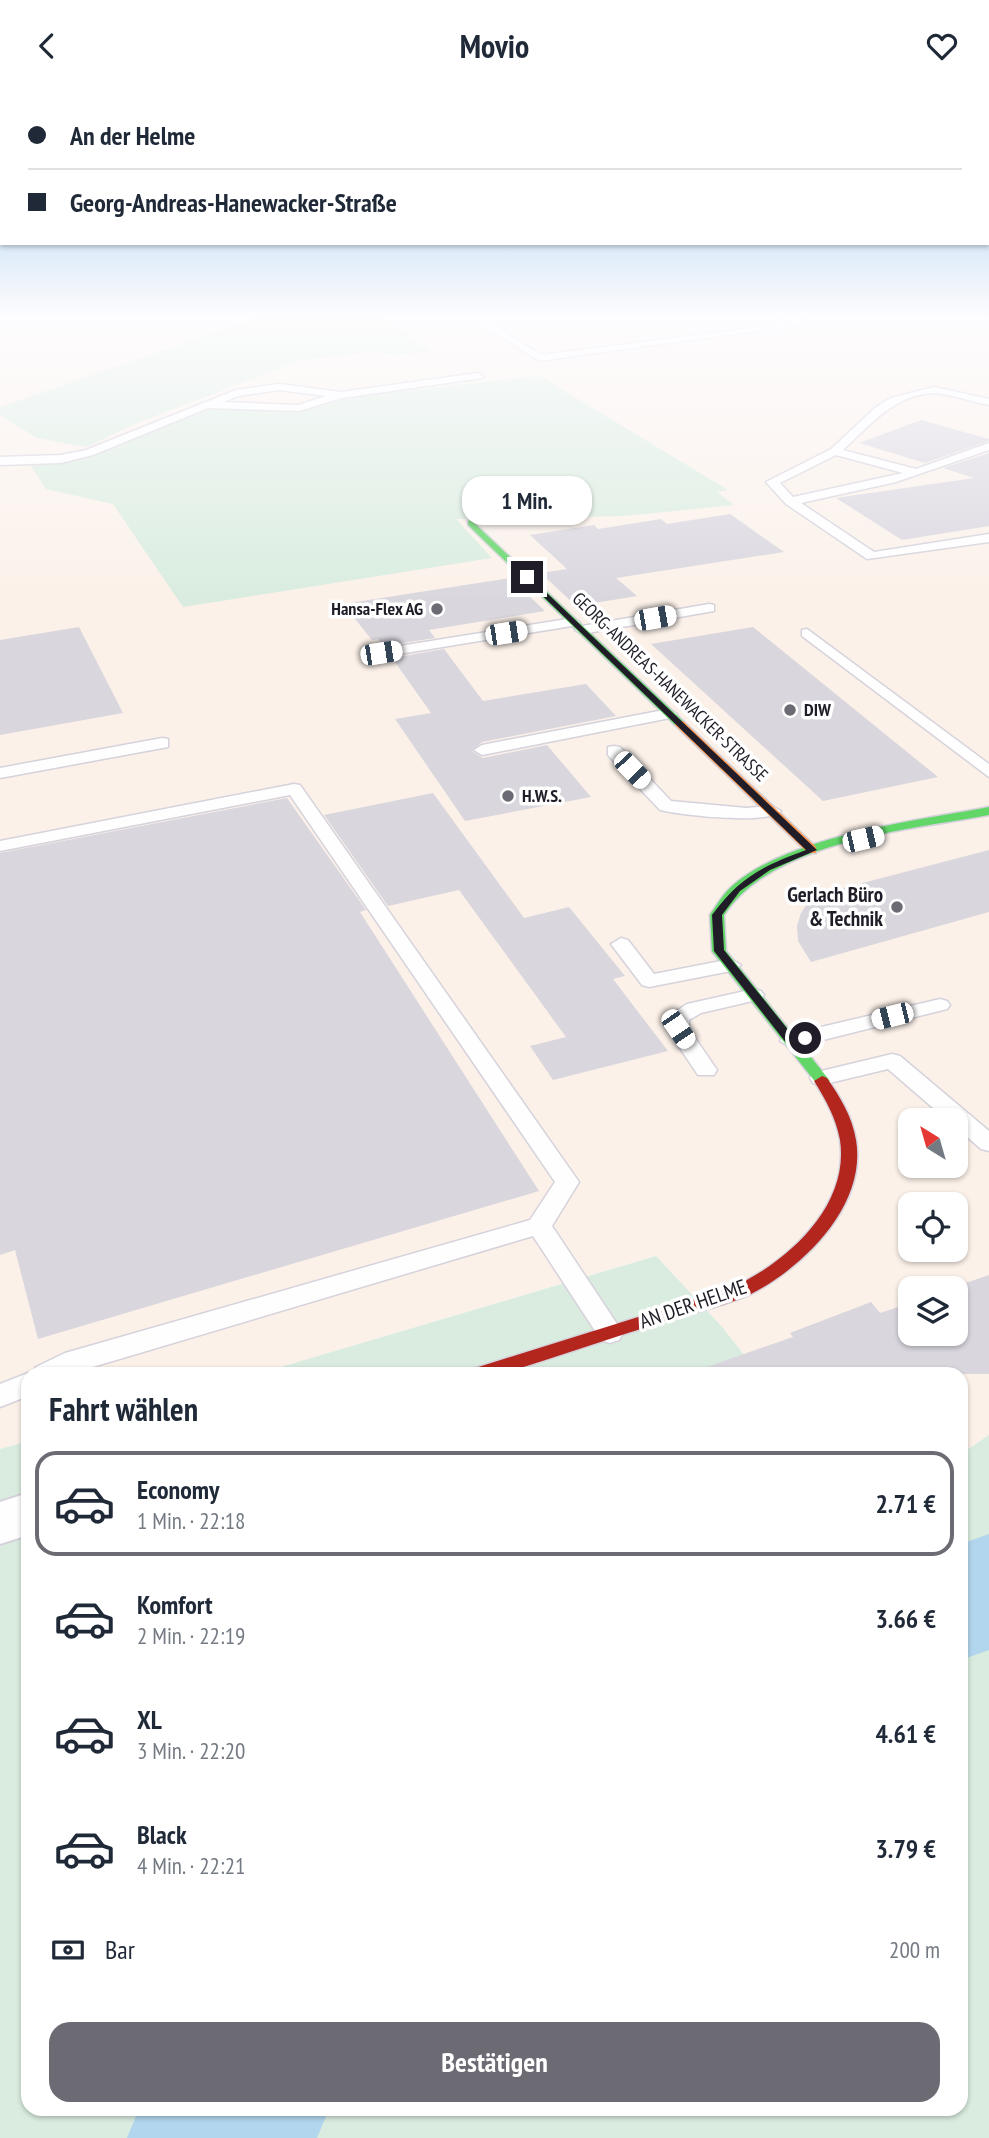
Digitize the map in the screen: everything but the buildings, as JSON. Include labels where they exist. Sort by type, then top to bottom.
[{"type":"street","name":"GEORG-ANDREAS-HANEWACKER-STRASSE","points":[[471,523],[812,850]]},
{"type":"street","name":"AN DER HELME","points":[[501,1367],[747,1288],[796,1254],[828,1220],[849,1175],[847,1135],[833,1095],[719,951],[717,915],[737,889],[767,868],[812,850],[989,811]]},
{"type":"street","points":[[0,1523],[21,1516]]},
{"type":"lane","points":[[0,461],[50,460],[89,453],[196,410]]},
{"type":"lane","points":[[879,410],[835,451],[772,482],[790,501],[872,556],[989,538]]},
{"type":"lane","points":[[790,501],[864,488],[918,474],[989,446]]},
{"type":"lane","points":[[835,451],[918,474]]},
{"type":"lane","points":[[381,653],[709,608]]},
{"type":"lane","points":[[807,633],[989,772]]},
{"type":"lane","points":[[482,750],[669,714]]},
{"type":"lane","points":[[0,773],[162,743]]},
{"type":"lane","points":[[614,751],[666,806],[746,813],[772,811]]},
{"type":"lane","points":[[0,846],[294,789],[567,1182],[539,1226],[58,1367]]},
{"type":"lane","points":[[621,944],[649,981],[730,965]]},
{"type":"lane","points":[[706,1070],[678,1029],[678,1017],[694,1008],[754,995]]},
{"type":"lane","points":[[791,1041],[940,1005]]},
{"type":"lane","points":[[821,1078],[892,1061],[989,1143]]},
{"type":"lane","points":[[539,1226],[610,1333]]},
{"type":"lane","points":[[0,1396],[21,1387]]},
{"type":"shaded area","points":[[0,410],[989,410],[989,1435],[968,1449],[968,1367],[754,1367],[723,1328],[655,1256],[281,1367],[21,1367],[21,1443],[0,1449]]},
{"type":"green space","points":[[0,410],[172,410],[87,447],[37,438],[0,415]]},
{"type":"green space","points":[[595,410],[728,490],[717,492],[734,505],[624,516],[456,519],[492,558],[183,607],[113,504],[46,489],[31,466],[76,459],[109,450],[171,422],[204,411]]},
{"type":"green space","points":[[656,1256],[723,1328],[754,1367],[281,1367]]},
{"type":"green space","points":[[989,1435],[989,2138],[0,2138],[0,1449],[21,1443],[21,2116],[968,2116],[968,1449]]},
{"type":"waterway","points":[[968,1603],[989,1584]]},
{"type":"waterway","points":[[201,2138],[243,2116]]},
{"type":"traffic: fast","points":[[471,523],[679,723]]},
{"type":"traffic: fast","points":[[822,1081],[719,951],[717,915],[737,889],[761,872],[789,858],[857,837],[989,811]]},
{"type":"traffic: slow","points":[[679,723],[812,850]]},
{"type":"traffic: jam","points":[[501,1367],[738,1292],[775,1271],[801,1250],[822,1226],[838,1200],[847,1172],[848,1142],[840,1112],[822,1081]]},
{"type":"place","name":"Hansa-Flex AG","points":[[437,609]]},
{"type":"place","name":"DIW","points":[[790,710]]},
{"type":"place","name":"H.W.S.","points":[[508,796]]},
{"type":"place","name":"Gerlach Büro & Technik","points":[[897,907]]},
{"type":"route","points":[[527,577],[812,850],[767,868],[737,889],[717,915],[719,951],[791,1041],[805,1038]]}]
